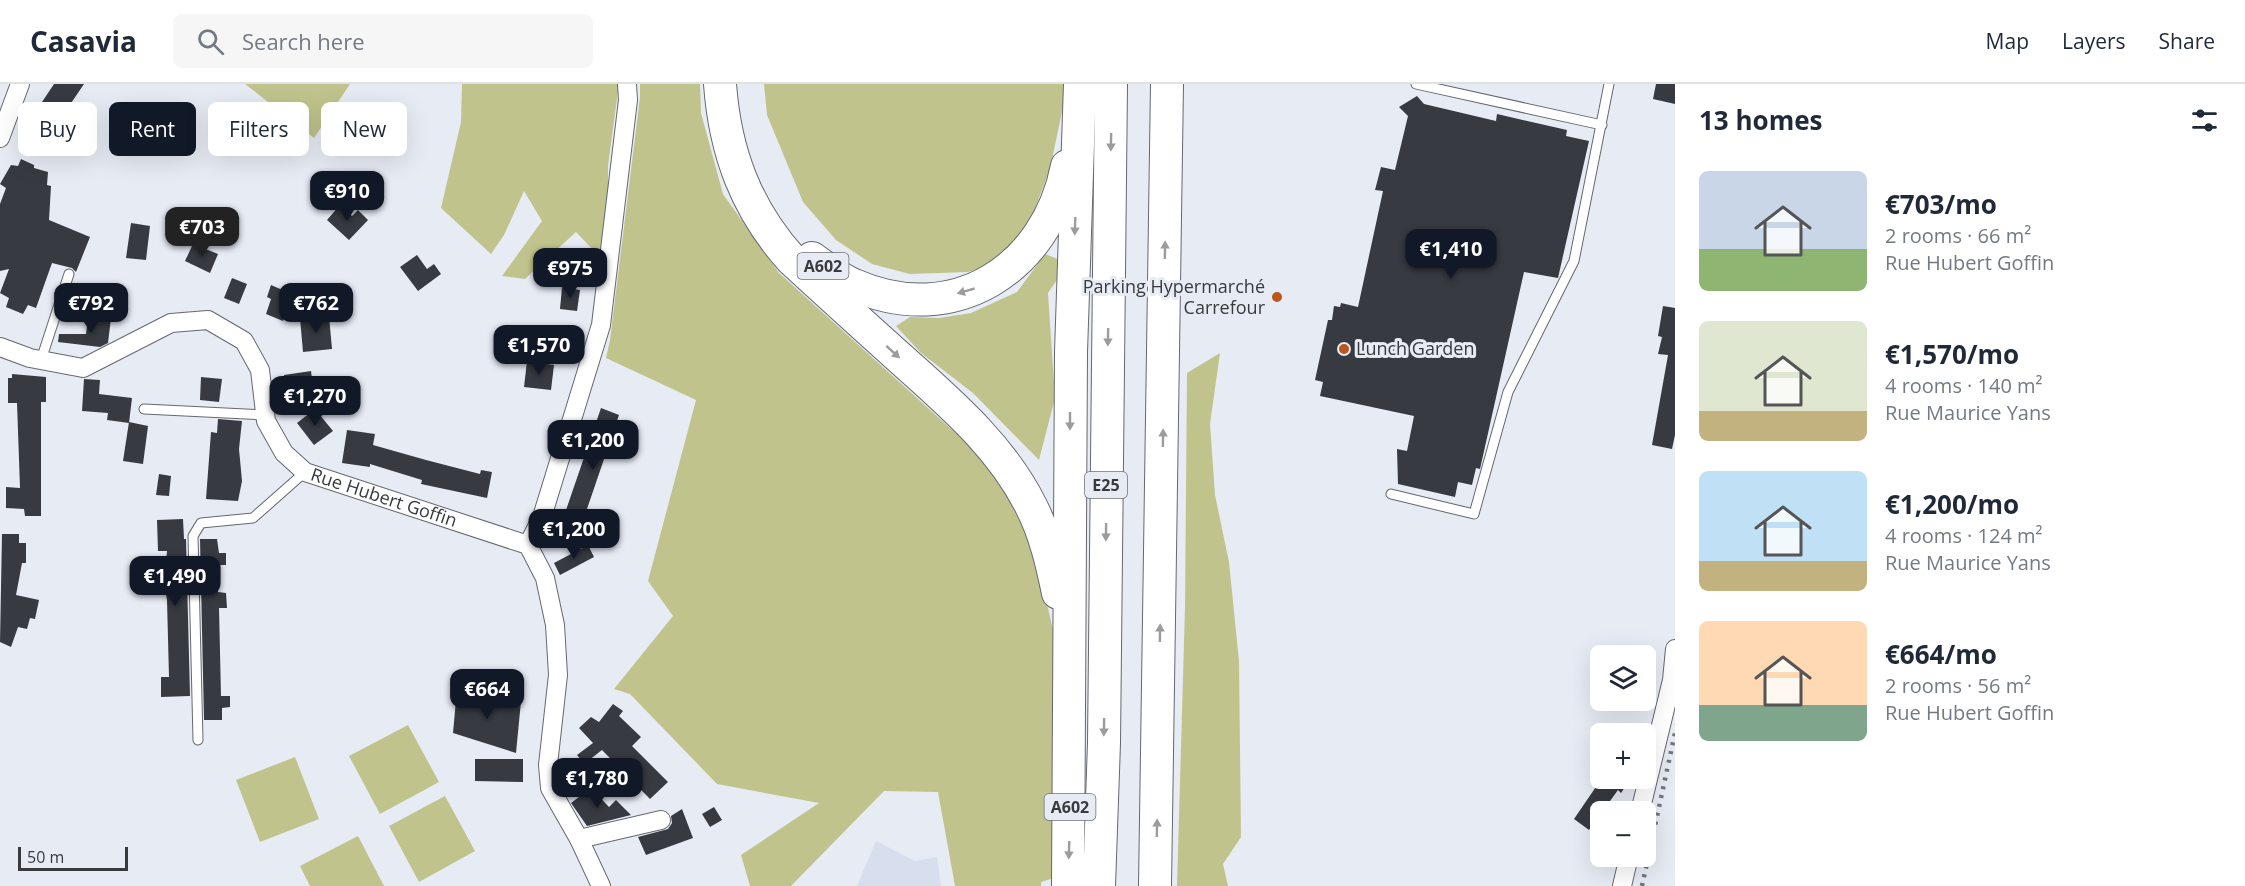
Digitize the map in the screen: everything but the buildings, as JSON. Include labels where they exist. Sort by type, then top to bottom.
[{"type":"highway","name":"A602","points":[[720,84],[722,110],[732,159],[751,205],[770,236],[792,260],[956,409],[991,446],[1016,479],[1032,508],[1053,566],[1063,621],[1070,729],[1068,886]]},
{"type":"highway","name":"A602","points":[[735,84],[737,115],[748,159],[773,213],[808,254],[834,274],[855,285],[905,300],[930,299],[974,289],[996,278],[1032,247],[1056,200],[1065,174],[1080,84]]},
{"type":"highway","points":[[1070,729],[1071,352],[1080,84]]},
{"type":"highway","name":"E25","points":[[1099,886],[1104,743],[1111,84]]},
{"type":"highway","points":[[1155,886],[1167,84]]},
{"type":"street","points":[[0,138],[20,84]]},
{"type":"street","points":[[601,886],[579,839],[550,788],[548,765],[558,675],[555,625],[545,578],[528,545],[542,517],[601,325],[628,100],[627,84]]},
{"type":"street","name":"Rue Hubert Goffin","points":[[0,347],[41,360],[83,368],[171,323],[208,320],[244,341],[260,370],[265,416],[284,453],[305,472],[528,545]]},
{"type":"street","points":[[1643,801],[1672,680],[1675,648]]},
{"type":"street","points":[[579,839],[661,820]]},
{"type":"street","points":[[1622,886],[1626,867]]},
{"type":"lane","points":[[1416,84],[1602,124]]},
{"type":"lane","points":[[1391,494],[1474,514],[1508,392],[1574,261],[1610,84]]},
{"type":"lane","points":[[41,360],[69,274]]},
{"type":"lane","points":[[144,409],[265,416]]},
{"type":"lane","points":[[198,740],[193,536],[201,523],[253,518],[305,472]]},
{"type":"shaded area","points":[[876,841],[915,861],[937,857],[941,886],[857,886]]},
{"type":"green space","points":[[245,84],[350,84],[338,102],[321,102],[321,128],[314,138],[309,134],[309,102],[268,102]]},
{"type":"green space","points":[[462,84],[619,84],[608,166],[608,209],[599,256],[576,232],[525,279],[502,276],[542,221],[524,191],[504,235],[491,254],[441,208],[461,122]]},
{"type":"green space","points":[[640,84],[700,84],[701,113],[723,194],[779,273],[992,466],[1033,543],[1053,630],[1054,878],[1041,882],[1041,886],[955,886],[938,792],[884,791],[791,886],[750,886],[741,855],[819,803],[717,784],[630,694],[614,689],[673,616],[648,581],[696,400],[606,358]]},
{"type":"green space","points":[[764,84],[1065,84],[1065,97],[1050,169],[1027,229],[997,264],[968,272],[910,274],[872,264],[836,240],[803,202],[767,115]]},
{"type":"green space","points":[[1045,254],[1058,259],[1063,271],[1048,293],[1055,398],[1039,460],[973,393],[921,353],[896,326],[910,317],[939,318],[971,313],[1017,292]]},
{"type":"green space","points":[[1220,353],[1210,424],[1215,495],[1229,562],[1239,661],[1241,837],[1223,864],[1228,886],[1177,886],[1185,608],[1187,373]]},
{"type":"green space","points":[[408,725],[439,782],[380,814],[349,756]]},
{"type":"green space","points":[[295,757],[319,819],[260,842],[236,780]]},
{"type":"green space","points":[[445,796],[475,851],[419,882],[389,826]]},
{"type":"green space","points":[[358,836],[384,886],[310,886],[300,866]]},
{"type":"railway","points":[[1642,886],[1675,733]]},
{"type":"place","name":"Parking Hypermarché Carrefour","points":[[1277,297]]},
{"type":"place","name":"Lunch Garden","points":[[1344,349]]}]
